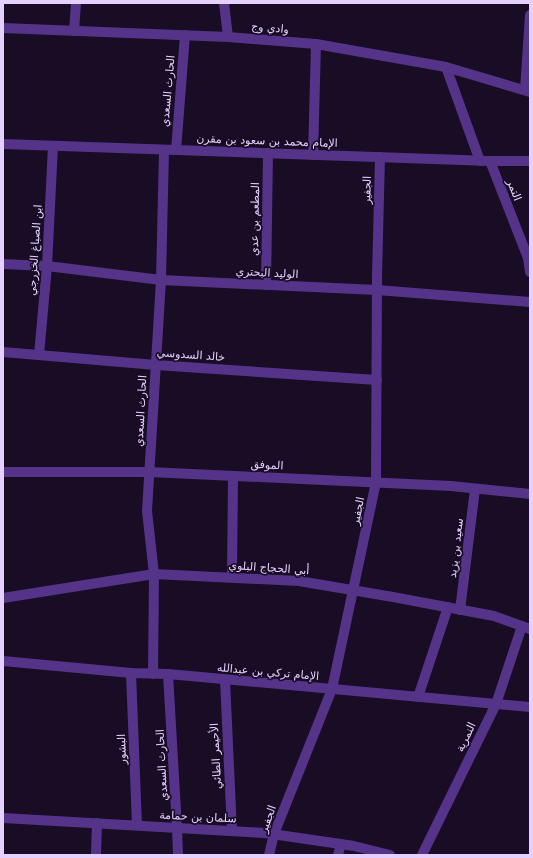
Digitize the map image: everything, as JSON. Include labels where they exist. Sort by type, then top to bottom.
[{"type":"street","points":[[74,31],[76,3]]},
{"type":"street","points":[[224,3],[228,37]]},
{"type":"street","points":[[528,91],[530,15]]},
{"type":"street","name":"وادي وج","points":[[3,28],[228,37],[316,44],[446,67],[528,91]]},
{"type":"street","name":"الحارث السعدي","points":[[176,150],[185,35]]},
{"type":"street","points":[[313,155],[316,44]]},
{"type":"street","points":[[446,67],[480,161]]},
{"type":"street","name":"الإمام محمد بن سعود بن مقرن","points":[[3,144],[480,161],[530,161]]},
{"type":"street","name":"ابن الصباغ الخزرجي","points":[[39,355],[47,266],[53,146]]},
{"type":"street","name":"الحارث السعدي","points":[[153,674],[154,574],[147,511],[161,280],[164,150]]},
{"type":"street","name":"المطعم بن عدي","points":[[266,285],[268,153]]},
{"type":"street","name":"الجفير","points":[[269,855],[274,834],[332,689],[376,482],[376,290],[380,157]]},
{"type":"street","name":"التمر","points":[[490,161],[528,254],[530,272]]},
{"type":"street","name":"الوليد البحتري","points":[[3,264],[47,266],[161,280],[376,290],[530,302]]},
{"type":"street","name":"خالد السدوسي","points":[[3,352],[376,380]]},
{"type":"street","name":"الموفق","points":[[3,472],[149,472],[452,486],[530,494]]},
{"type":"street","points":[[232,577],[233,476]]},
{"type":"street","name":"سعيد بن يزيد","points":[[460,610],[475,488]]},
{"type":"street","name":"أبي الحجاج البلوي","points":[[3,598],[154,574],[232,577],[299,581],[353,590],[494,616],[526,628]]},
{"type":"street","points":[[418,697],[448,607]]},
{"type":"street","name":"النمرية","points":[[422,855],[496,704],[526,628]]},
{"type":"street","name":"الإمام تركي بن عبدالله","points":[[3,661],[168,674],[530,707]]},
{"type":"street","name":"البشور","points":[[131,672],[137,825]]},
{"type":"street","name":"الحارث السعدي","points":[[168,674],[178,855]]},
{"type":"street","name":"الأحيمر الطائي","points":[[225,680],[232,831]]},
{"type":"street","name":"سلمان بن حمامة","points":[[3,818],[265,832],[354,846],[390,855]]},
{"type":"street","points":[[96,855],[97,823]]},
{"type":"street","points":[[338,855],[341,844]]}]
